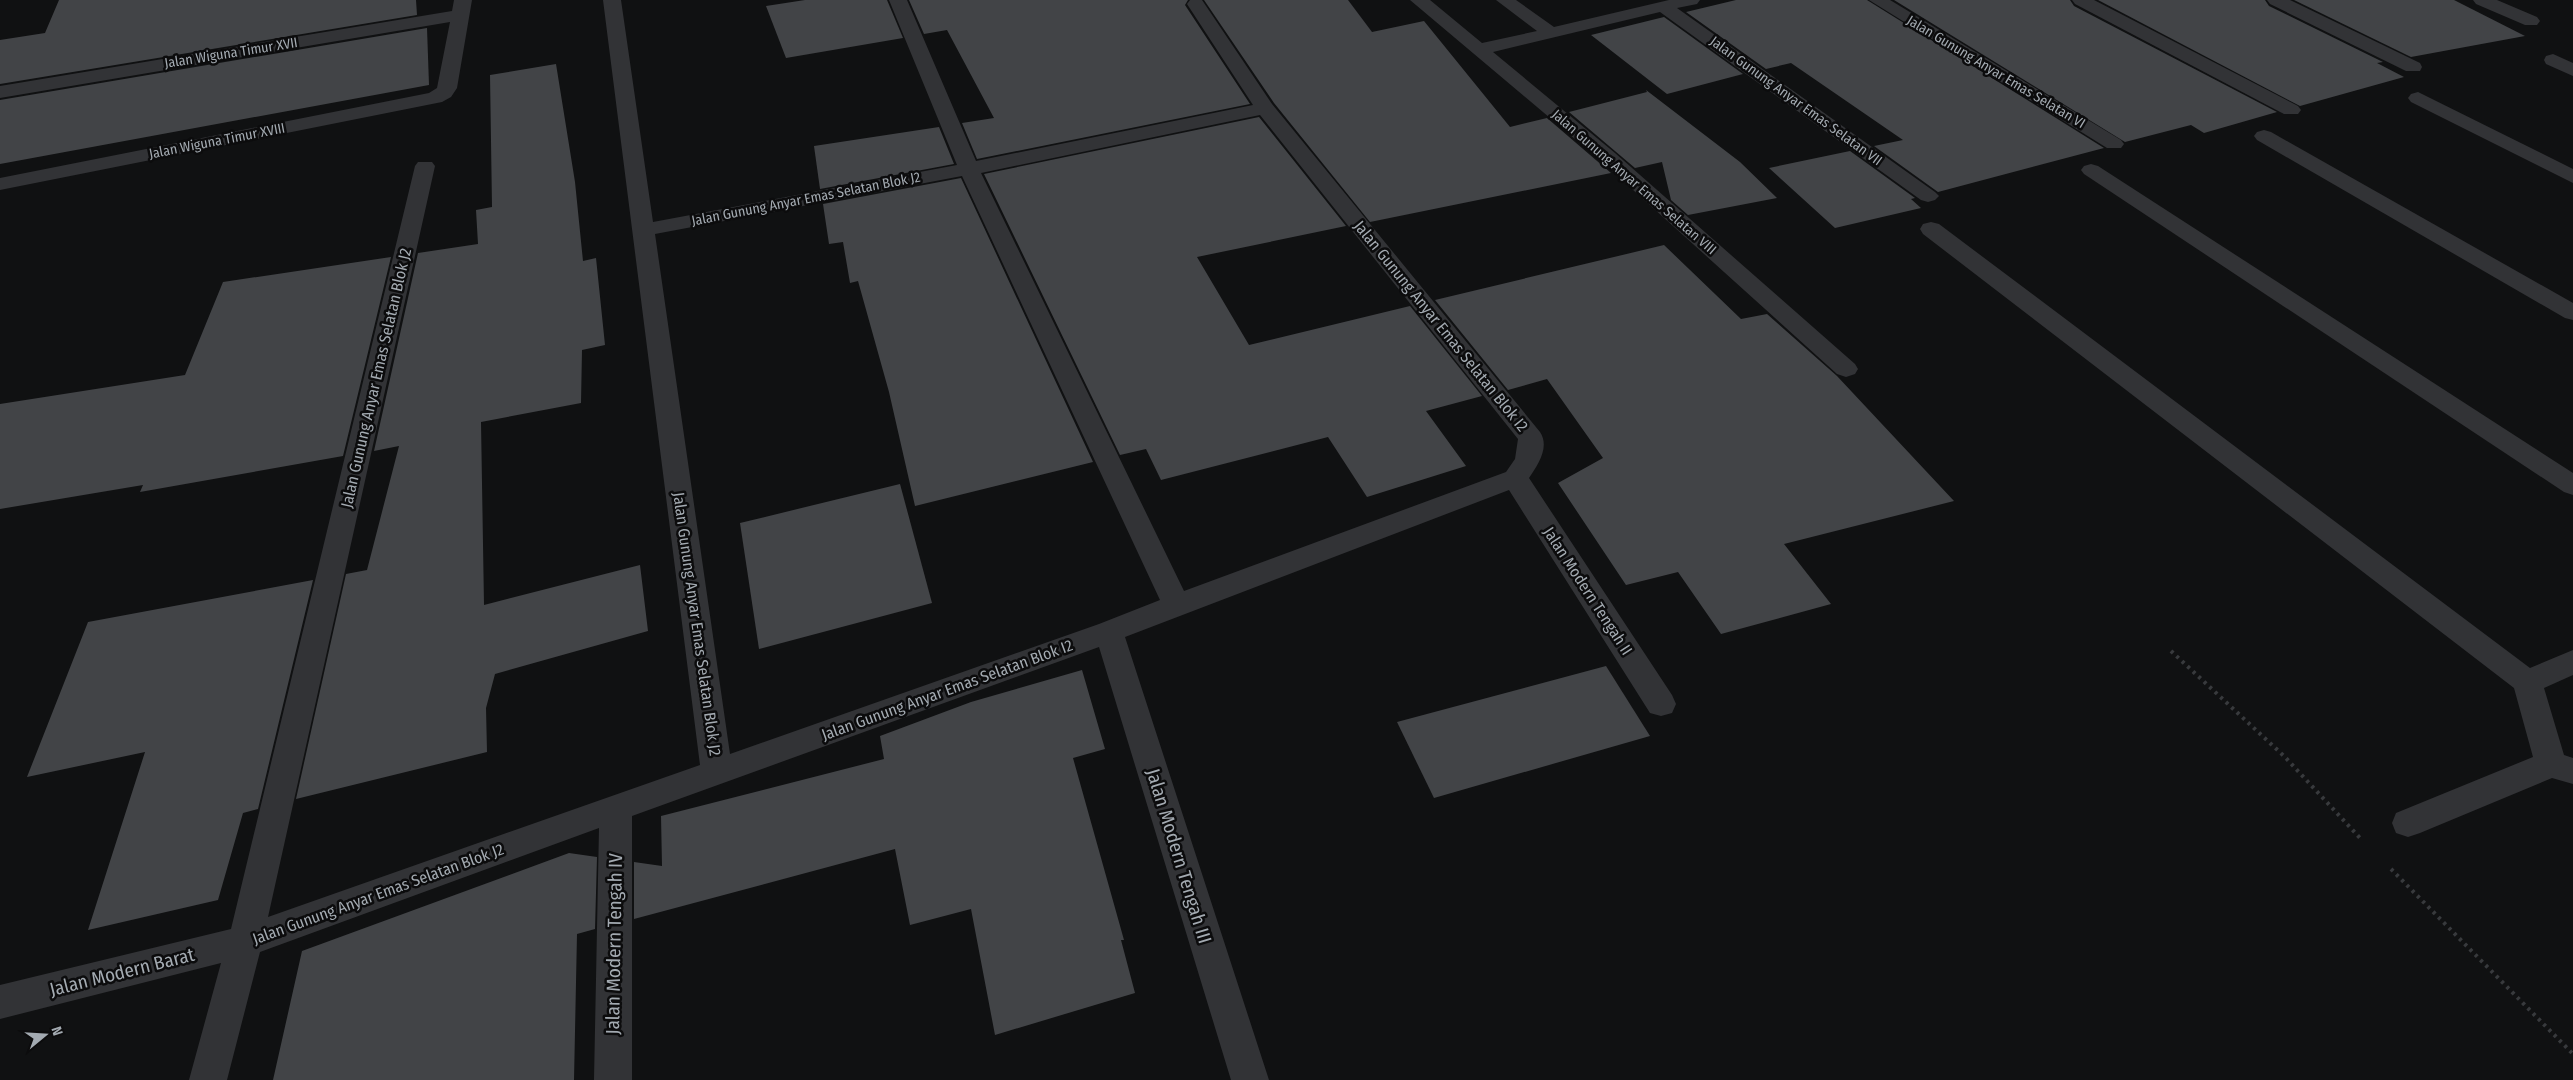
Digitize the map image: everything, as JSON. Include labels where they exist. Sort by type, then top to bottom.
[{"type":"street","name":"Jalan Gunung Anyar Emas Selatan Blok J2","points":[[245,942],[717,772],[612,0]]},
{"type":"street","points":[[898,0],[969,168],[1177,605]]},
{"type":"street","name":"Jalan Gunung Anyar Emas Selatan VIII","points":[[1419,0],[1608,157],[1846,369]]},
{"type":"street","points":[[1505,0],[1550,32]]},
{"type":"street","points":[[1478,50],[1691,0]]},
{"type":"street","name":"Jalan Gunung Anyar Emas Selatan VI","points":[[1878,0],[2114,144]]},
{"type":"street","points":[[2080,0],[2291,110]]},
{"type":"street","points":[[2276,0],[2413,67]]},
{"type":"street","points":[[2482,0],[2531,21]]},
{"type":"street","name":"Jalan Gunung Anyar Emas Selatan Blok I2","points":[[717,772],[1109,632],[1515,478],[1528,460],[1531,438],[1265,108],[1200,2]]},
{"type":"street","name":"Jalan Wiguna Timur XVII","points":[[0,92],[463,7]]},
{"type":"street","name":"Jalan Wiguna Timur XVIII","points":[[0,184],[435,98],[444,93],[447,88],[463,7]]},
{"type":"street","name":"Jalan Gunung Anyar Emas Selatan VII","points":[[1664,7],[1928,196]]},
{"type":"street","points":[[2553,60],[2573,70]]},
{"type":"street","points":[[2418,98],[2573,177]]},
{"type":"street","points":[[969,168],[1265,108]]},
{"type":"street","points":[[2264,136],[2573,313]]},
{"type":"street","name":"Jalan Gunung Anyar Emas Selatan Blok J2","points":[[245,942],[425,166]]},
{"type":"street","name":"Jalan Gunung Anyar Emas Selatan Blok J2","points":[[643,230],[969,168]]},
{"type":"street","points":[[2090,170],[2573,486]]},
{"type":"street","points":[[1931,229],[2527,682],[2562,767],[2408,823]]},
{"type":"street","name":"Jalan Modern Tengah II","points":[[1515,478],[1661,704]]},
{"type":"street","name":"Jalan Modern Tengah III","points":[[1109,632],[1250,1080]]},
{"type":"street","points":[[2527,682],[2573,662]]},
{"type":"street","name":"Jalan Modern Tengah IV","points":[[613,1080],[616,808]]},
{"type":"street","points":[[208,1080],[245,942]]},
{"type":"street","name":"Jalan Modern Barat","points":[[0,1002],[245,942]]},
{"type":"building","points":[[59,0],[416,0],[417,15],[0,84],[0,40],[45,33]]},
{"type":"building","points":[[805,0],[887,0],[903,38],[786,58],[766,6]]},
{"type":"building","points":[[909,0],[1188,0],[1185,5],[1250,104],[977,159],[962,123],[994,118],[947,30],[924,34]]},
{"type":"building","points":[[1204,0],[1348,0],[1372,32],[1424,21],[1510,127],[1547,118],[1611,173],[1370,222],[1274,103]]},
{"type":"building","points":[[1736,0],[1867,0],[2104,148],[1938,192],[1874,146],[1903,140],[1791,63],[1766,69],[1686,12]]},
{"type":"building","points":[[1894,0],[2070,0],[2074,6],[2277,112],[2204,133],[2191,125],[2125,142]]},
{"type":"building","points":[[2098,0],[2265,0],[2269,6],[2383,62],[2377,63],[2404,77],[2300,106]]},
{"type":"building","points":[[2294,0],[2454,0],[2525,36],[2411,57]]},
{"type":"building","points":[[1664,17],[1743,74],[1667,94],[1591,35]]},
{"type":"building","points":[[427,28],[429,85],[0,164],[0,100]]},
{"type":"building","points":[[556,64],[575,182],[583,261],[596,258],[605,345],[582,350],[581,403],[481,422],[484,605],[640,565],[648,631],[495,674],[486,708],[487,752],[296,799],[346,574],[367,570],[399,446],[374,451],[418,253],[478,244],[476,210],[492,207],[490,75]]},
{"type":"building","points":[[1646,90],[1740,162],[1777,198],[1688,215],[1671,200],[1662,162],[1635,168],[1569,112],[1647,92]]},
{"type":"building","points":[[1259,117],[1346,226],[1197,257],[1249,345],[1410,306],[1482,396],[1426,411],[1466,466],[1367,497],[1328,437],[1161,480],[1146,449],[1120,455],[984,174]]},
{"type":"building","points":[[939,127],[954,164],[820,189],[814,146]]},
{"type":"building","points":[[1850,151],[1915,198],[1911,199],[1921,208],[1835,228],[1769,168]]},
{"type":"building","points":[[961,178],[1093,462],[915,506],[889,392],[858,281],[850,283],[843,242],[829,244],[823,204]]},
{"type":"building","points":[[1664,245],[1741,319],[1767,314],[1837,376],[1954,501],[1784,544],[1831,604],[1721,634],[1678,572],[1626,585],[1558,483],[1603,458],[1547,379],[1508,390],[1435,300]]},
{"type":"building","points":[[391,257],[343,456],[140,492],[143,485],[0,509],[0,404],[185,375],[223,282]]},
{"type":"building","points":[[900,484],[932,603],[759,649],[740,523]]},
{"type":"building","points":[[313,580],[258,809],[243,813],[218,900],[88,930],[145,752],[27,777],[88,622]]},
{"type":"building","points":[[1606,666],[1650,736],[1434,798],[1397,722]]},
{"type":"building","points":[[1082,670],[1105,749],[1073,758],[1124,940],[1121,940],[1135,993],[995,1035],[971,909],[910,925],[895,849],[634,919],[634,862],[662,866],[661,816],[884,759],[880,736],[971,702]]},
{"type":"building","points":[[569,853],[597,857],[595,929],[577,934],[574,1080],[273,1080],[302,951]]}]
